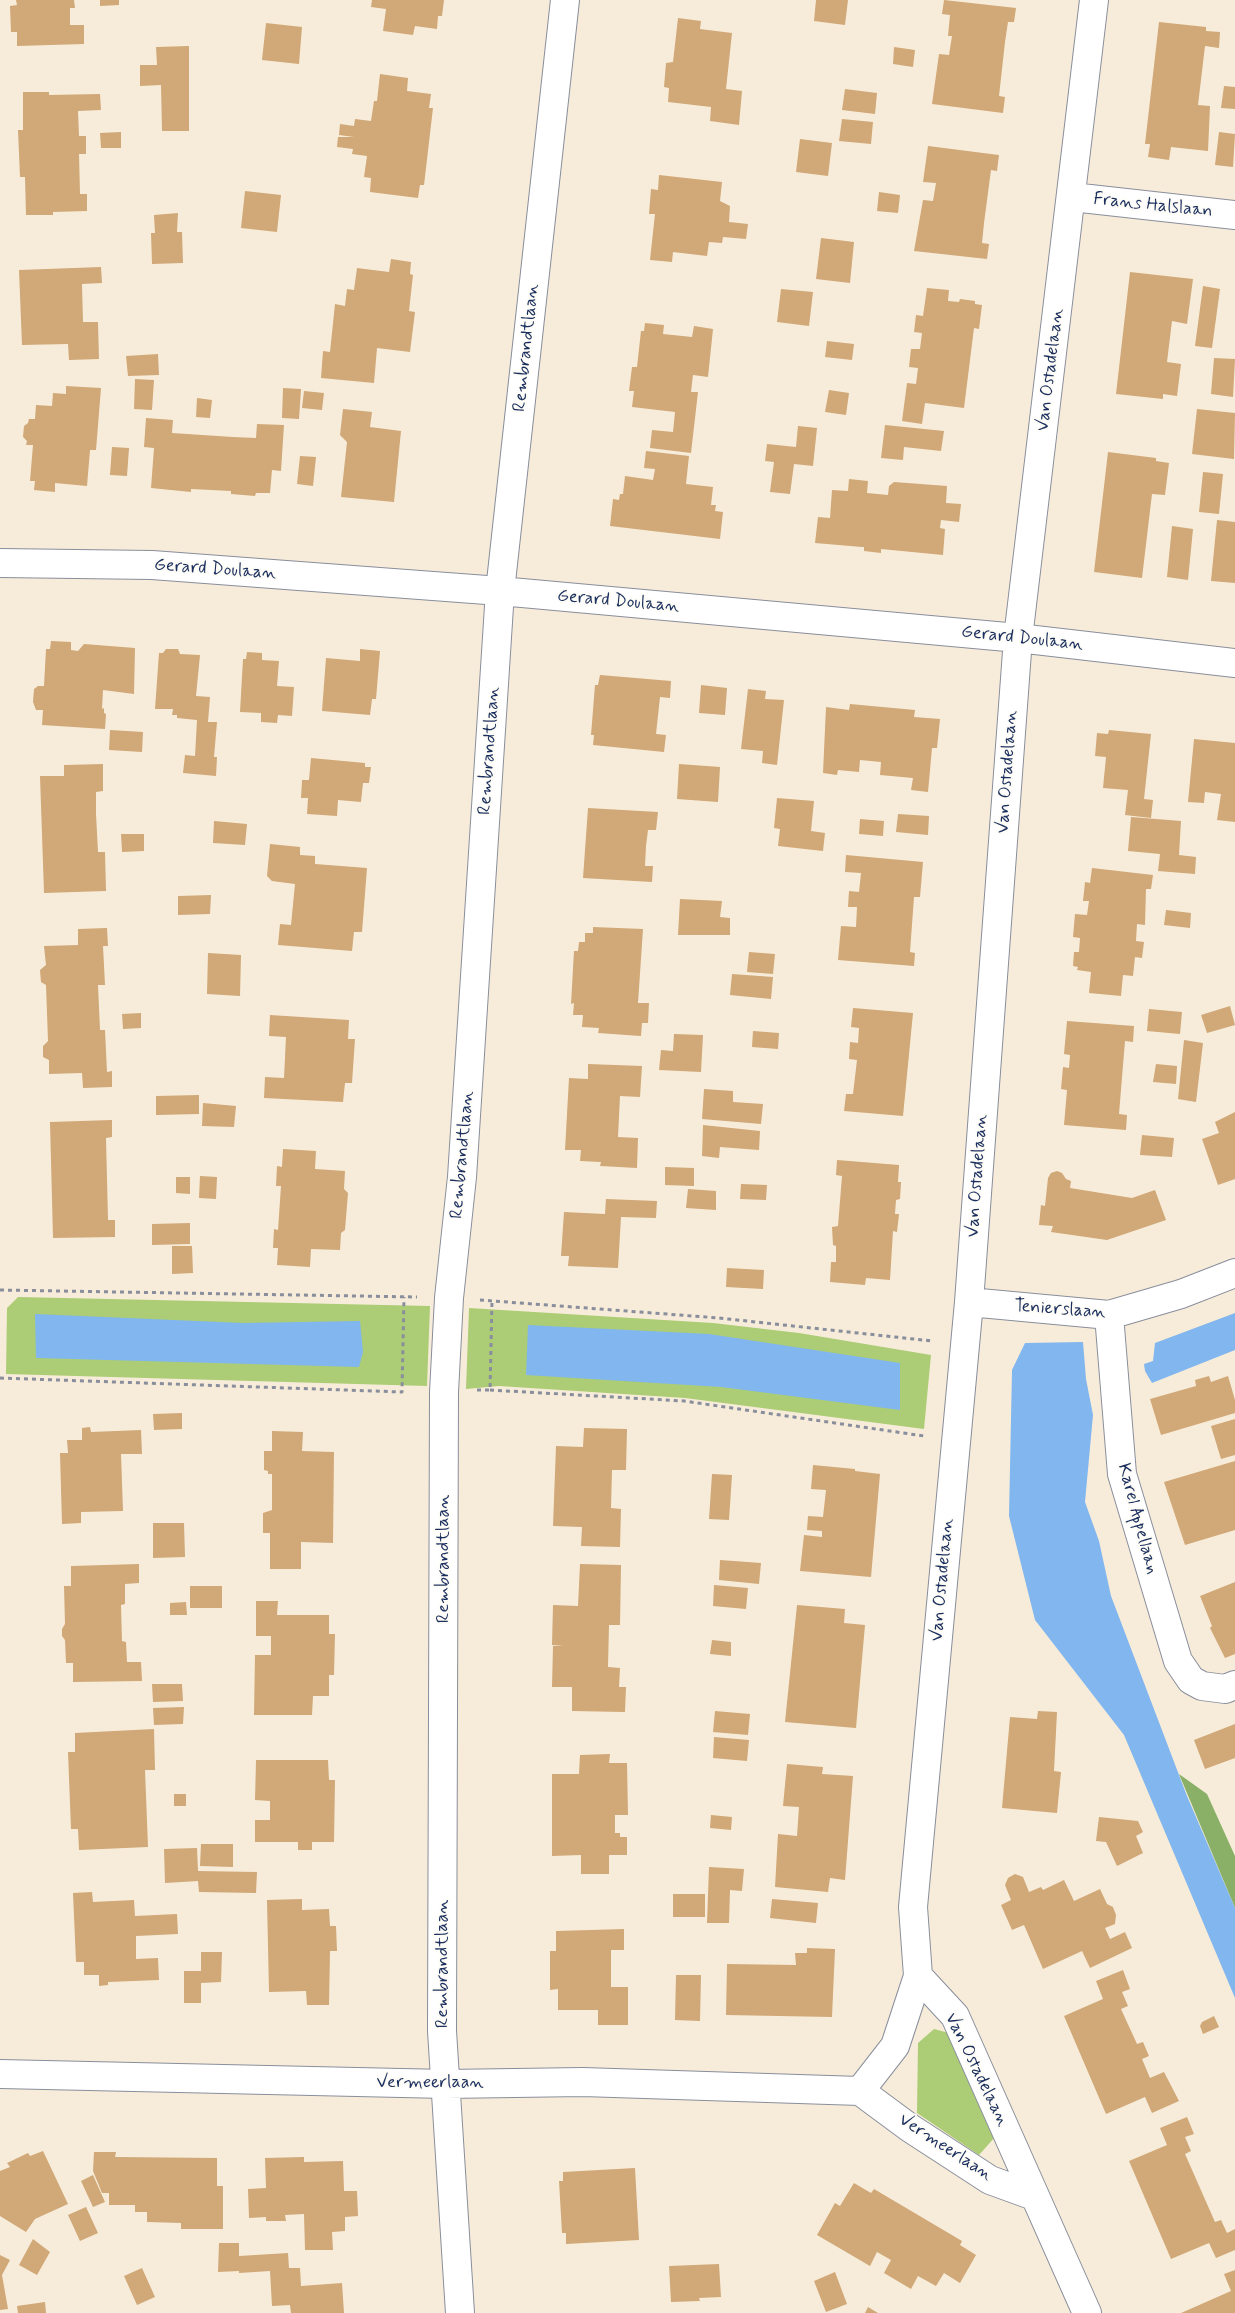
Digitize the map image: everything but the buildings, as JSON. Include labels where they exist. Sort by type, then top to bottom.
[{"type":"street","name":"Rembrandtlaan","points":[[460,2313],[442,2031],[444,1392],[449,1298],[462,1177],[500,592],[565,0]]},
{"type":"street","name":"Van Ostadelaan","points":[[1087,2313],[955,2016],[918,1976],[913,1907],[969,1302],[1018,638],[1094,0]]},
{"type":"street","name":"Frans Halslaan","points":[[1072,197],[1235,215]]},
{"type":"street","name":"Gerard Doulaan","points":[[0,563],[152,565],[500,592],[1018,638],[1235,663]]},
{"type":"street","name":"Tenierslaan","points":[[969,1302],[1109,1315],[1181,1294],[1235,1273]]},
{"type":"street","name":"Karel Appellaan","points":[[1109,1315],[1122,1474],[1178,1660],[1191,1680],[1202,1686],[1225,1689],[1235,1686]]},
{"type":"street","points":[[860,2091],[895,2046],[918,1976]]},
{"type":"street","name":"Vermeerlaan","points":[[0,2074],[446,2084],[583,2082],[860,2091],[910,2128],[990,2180],[1034,2196]]},
{"type":"path","points":[[0,1378],[402,1392],[404,1297]]},
{"type":"path","points":[[490,1390],[684,1401],[956,1440]]},
{"type":"green space","points":[[18,1297],[430,1306],[427,1386],[6,1374],[7,1308]]},
{"type":"green space","points":[[469,1308],[713,1323],[799,1333],[931,1355],[924,1429],[685,1398],[499,1386],[466,1389]]},
{"type":"green space","points":[[1179,1774],[1207,1794],[1235,1856],[1235,1908]]},
{"type":"green space","points":[[934,2029],[949,2033],[995,2137],[979,2155],[917,2113],[918,2043]]},
{"type":"water","points":[[1235,1313],[1235,1350],[1152,1383],[1145,1371],[1144,1364],[1153,1361],[1155,1343]]},
{"type":"water","points":[[35,1314],[243,1323],[360,1321],[363,1352],[359,1367],[36,1358]]},
{"type":"water","points":[[528,1325],[709,1334],[900,1363],[900,1410],[721,1387],[526,1375]]},
{"type":"water","points":[[1083,1342],[1086,1379],[1093,1415],[1085,1502],[1099,1541],[1111,1596],[1187,1796],[1235,1908],[1235,1998],[1124,1735],[1035,1620],[1009,1516],[1012,1370],[1025,1343]]}]
